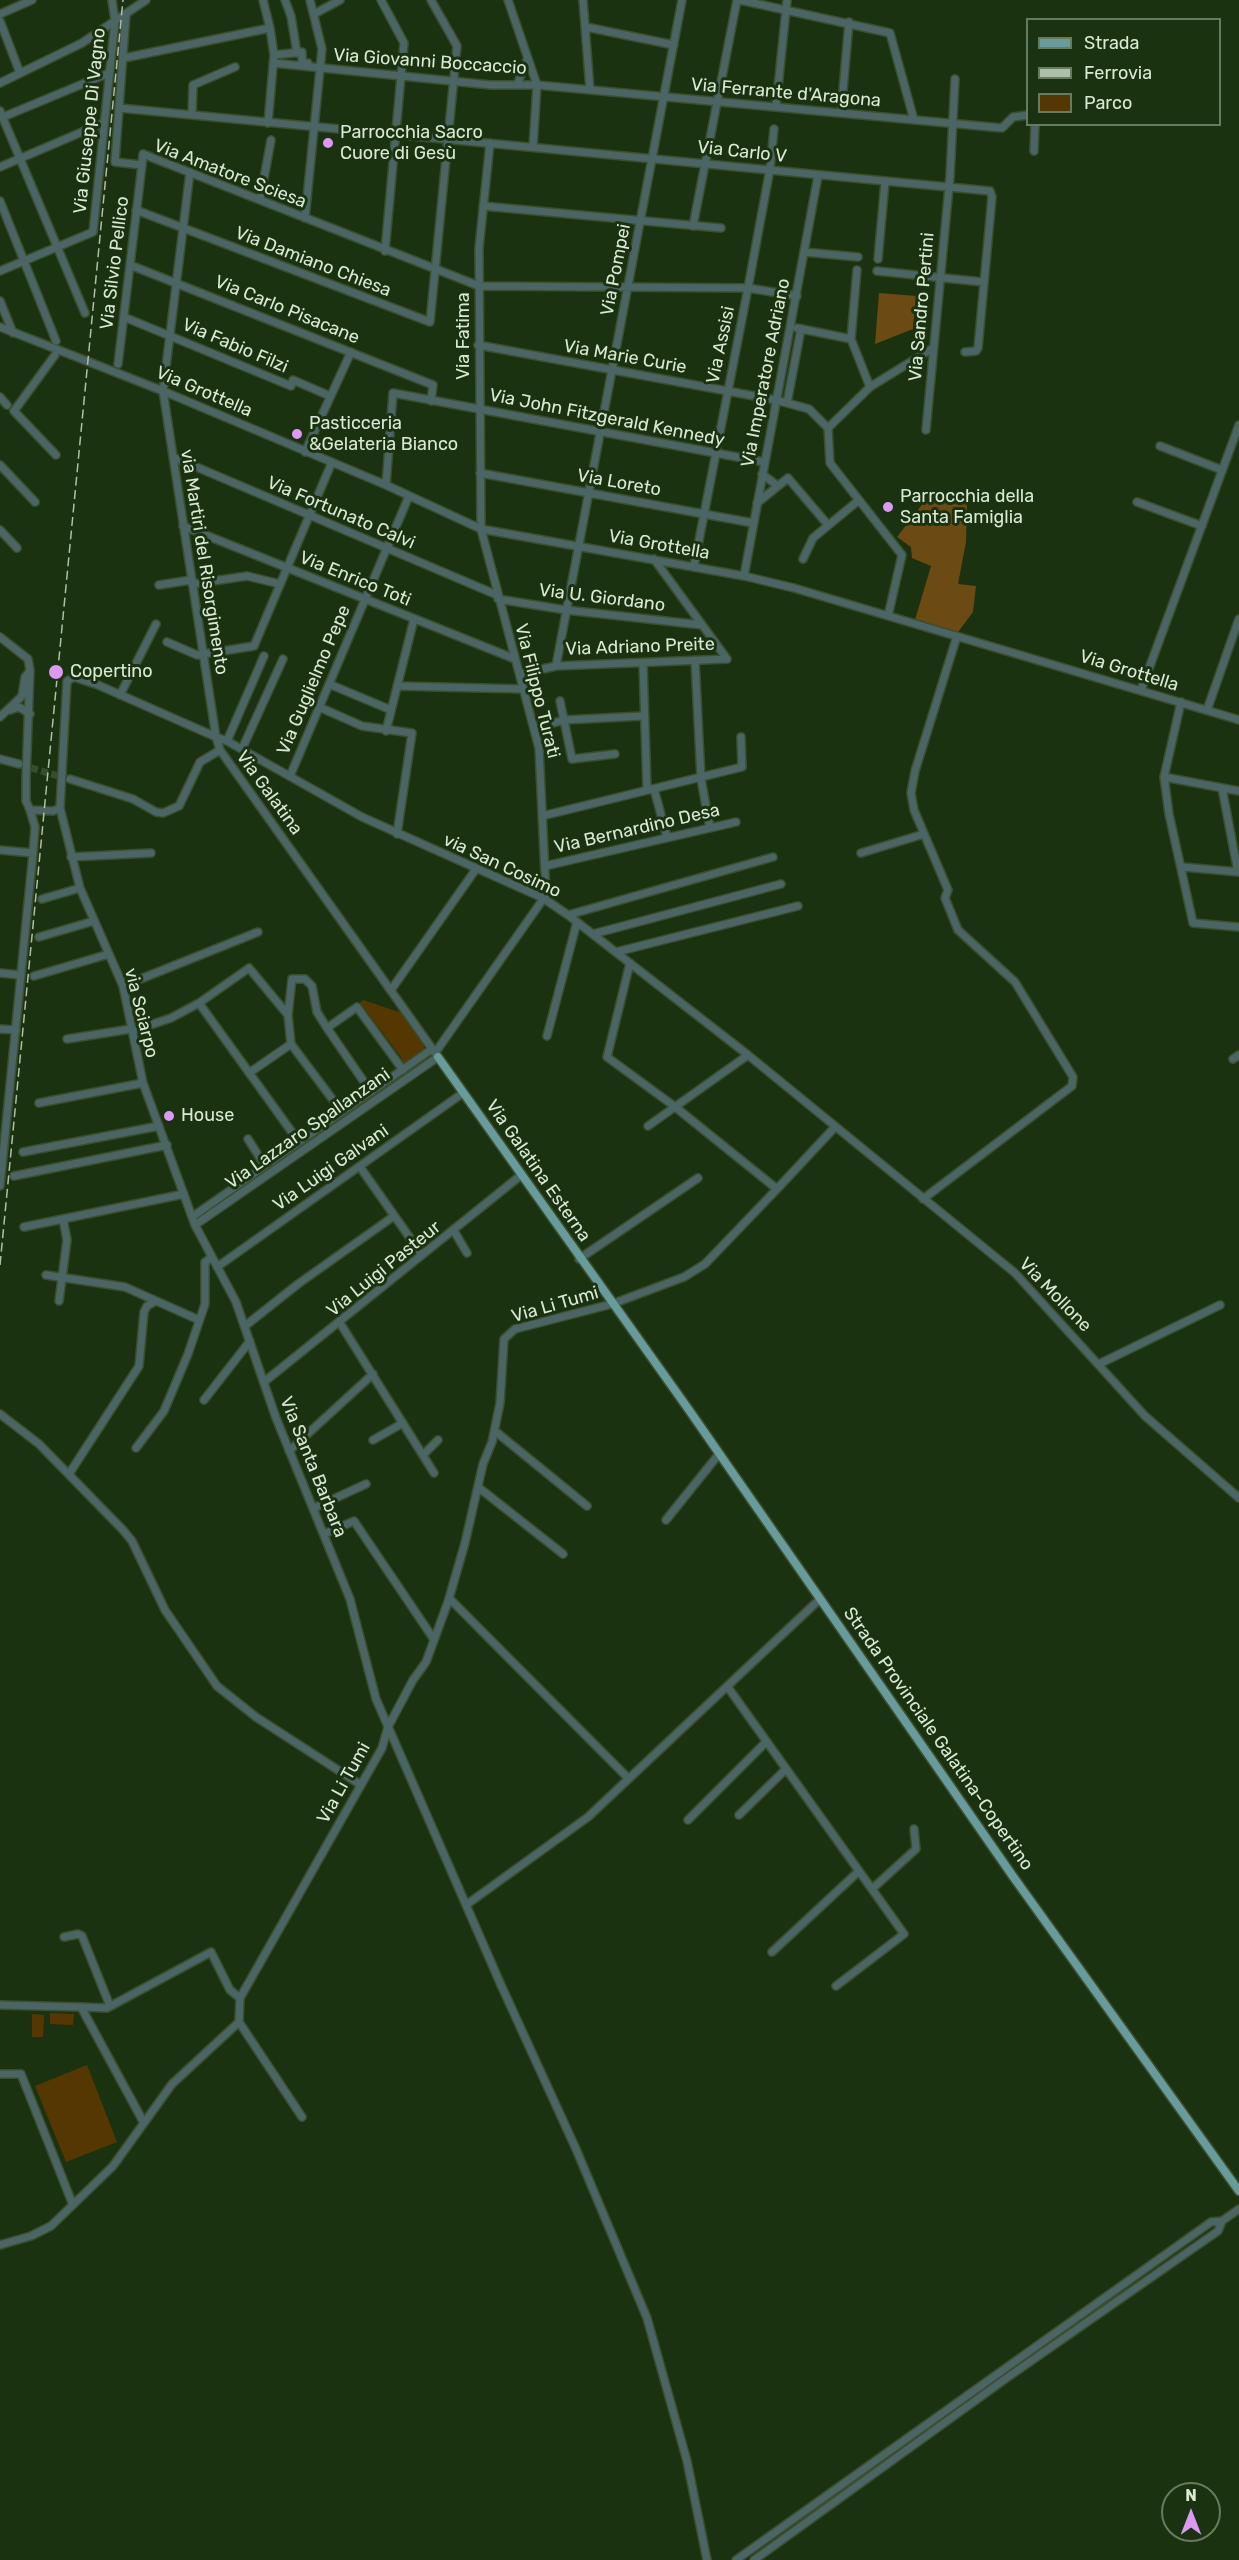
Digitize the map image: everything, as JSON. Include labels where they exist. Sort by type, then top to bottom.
[{"type":"main road","name":"Via Galatina Esterna","points":[[435,1053],[612,1304]]},
{"type":"main road","name":"Strada Provinciale Galatina-Copertino","points":[[612,1304],[1012,1875],[1239,2191]]},
{"type":"street","points":[[0,14],[32,0]]},
{"type":"street","points":[[112,0],[121,17]]},
{"type":"street","points":[[0,83],[82,43],[146,0]]},
{"type":"street","points":[[263,0],[274,59],[268,123]]},
{"type":"street","points":[[285,0],[291,16],[297,53]]},
{"type":"street","points":[[305,218],[322,49],[310,0]]},
{"type":"street","points":[[314,14],[340,0]]},
{"type":"street","points":[[381,0],[404,43],[385,251]]},
{"type":"street","points":[[431,0],[457,46],[435,271]]},
{"type":"street","points":[[508,0],[537,85],[534,147]]},
{"type":"street","points":[[583,0],[590,90]]},
{"type":"street","name":"Via Pompei","points":[[556,666],[682,0]]},
{"type":"street","points":[[693,226],[738,0],[849,22],[890,33],[914,120]]},
{"type":"street","points":[[776,107],[787,0]]},
{"type":"street","name":"Via Amatore Sciesa","points":[[121,17],[124,58],[115,162],[142,165],[143,154],[435,271],[478,286],[748,288],[796,297]]},
{"type":"street","name":"Via Giuseppe Di Vagno","points":[[0,271],[93,232],[109,73],[121,17]]},
{"type":"street","points":[[0,21],[20,73]]},
{"type":"street","points":[[840,113],[849,22]]},
{"type":"street","points":[[586,27],[674,45]]},
{"type":"street","points":[[124,58],[270,28]]},
{"type":"street","points":[[274,59],[302,52],[302,63],[320,66]]},
{"type":"street","name":"Via Giovanni Boccaccio","points":[[274,59],[401,76],[537,85]]},
{"type":"street","points":[[517,85],[527,60]]},
{"type":"street","points":[[192,115],[193,85],[235,67]]},
{"type":"street","points":[[85,313],[1,114],[109,73]]},
{"type":"street","name":"Via Sandro Pertini","points":[[926,430],[949,187],[955,79]]},
{"type":"street","name":"Via Ferrante d'Aragona","points":[[537,85],[1002,128],[1012,117],[1026,115]]},
{"type":"street","name":"Via Carlo V","points":[[119,108],[990,191],[992,197],[982,282]]},
{"type":"street","points":[[0,167],[103,123]]},
{"type":"street","points":[[1034,151],[1035,126]]},
{"type":"street","name":"Via Assisi","points":[[694,566],[770,169],[774,129]]},
{"type":"street","points":[[260,200],[271,141]]},
{"type":"street","name":"Via Fatima","points":[[481,529],[478,286],[479,248],[490,143]]},
{"type":"street","name":"Via Silvio Pellico","points":[[118,364],[142,165]]},
{"type":"street","name":"via Martiri del Risorgimento","points":[[190,172],[163,391],[216,737]]},
{"type":"street","name":"Via Imperatore Adriano","points":[[744,576],[818,176]]},
{"type":"street","points":[[878,260],[885,182]]},
{"type":"street","points":[[0,201],[56,341]]},
{"type":"street","points":[[483,206],[722,228]]},
{"type":"street","name":"Via Damiano Chiesa","points":[[136,210],[430,322],[435,271]]},
{"type":"street","points":[[804,252],[858,257]]},
{"type":"street","name":"Via Carlo Pisacane","points":[[130,265],[433,386],[431,401]]},
{"type":"street","points":[[856,270],[851,339],[870,387]]},
{"type":"street","points":[[877,270],[982,282],[978,348],[976,351],[965,352]]},
{"type":"street","points":[[0,301],[13,333]]},
{"type":"street","name":"Via Fabio Filzi","points":[[124,317],[291,386],[293,380],[330,396]]},
{"type":"street","points":[[791,326],[851,339]]},
{"type":"street","name":"Via Grottella","points":[[0,327],[163,391],[386,485],[481,529],[744,576],[957,636],[1239,720]]},
{"type":"street","points":[[787,403],[801,329]]},
{"type":"street","name":"Via Marie Curie","points":[[478,345],[776,400],[809,410],[828,428]]},
{"type":"street","points":[[888,616],[902,555],[830,463],[828,428],[870,387],[933,348]]},
{"type":"street","points":[[306,452],[351,352]]},
{"type":"street","points":[[55,355],[14,411],[56,455]]},
{"type":"street","name":"Via John Fitzgerald Kennedy","points":[[386,485],[393,393],[764,462]]},
{"type":"street","points":[[0,397],[7,405]]},
{"type":"street","points":[[1141,690],[1239,425]]},
{"type":"street","points":[[1160,446],[1222,470]]},
{"type":"street","name":"Via Fortunato Calvi","points":[[173,457],[498,597]]},
{"type":"street","points":[[167,642],[197,655],[254,646],[332,462]]},
{"type":"street","points":[[0,465],[35,502]]},
{"type":"street","name":"Via Loreto","points":[[480,473],[753,523]]},
{"type":"street","points":[[762,474],[778,486]]},
{"type":"street","points":[[757,503],[788,478],[828,525]]},
{"type":"street","name":"Via Guglielmo Pepe","points":[[290,776],[409,496]]},
{"type":"street","points":[[803,560],[813,538],[859,500]]},
{"type":"street","points":[[1137,502],[1202,526]]},
{"type":"street","name":"Via Enrico Toti","points":[[183,526],[515,659]]},
{"type":"street","name":"Via Filippo Turati","points":[[481,529],[535,728],[541,763],[546,895],[543,898]]},
{"type":"street","points":[[0,530],[17,548]]},
{"type":"street","points":[[654,559],[702,625]]},
{"type":"street","points":[[159,585],[247,576],[280,584]]},
{"type":"street","name":"Via U. Giordano","points":[[498,597],[567,610],[702,625]]},
{"type":"street","points":[[386,730],[414,619]]},
{"type":"street","points":[[1207,710],[1239,619]]},
{"type":"street","points":[[120,695],[156,624]]},
{"type":"street","name":"Via Adriano Preite","points":[[519,674],[556,666],[726,659],[702,625]]},
{"type":"street","points":[[923,1199],[1072,1086],[1073,1077],[1015,982],[958,930],[945,898],[948,891],[914,810],[911,793],[925,736],[957,636]]},
{"type":"street","points":[[0,637],[28,659],[31,700],[26,801],[35,827],[0,1186]]},
{"type":"street","points":[[227,741],[264,656]]},
{"type":"street","points":[[242,749],[283,659]]},
{"type":"street","points":[[695,660],[701,779],[710,828]]},
{"type":"street","points":[[643,663],[643,716],[651,790],[667,837]]},
{"type":"street","points":[[0,717],[22,696],[25,677],[30,670]]},
{"type":"street","name":"Via Galatina","points":[[60,808],[67,681],[74,677],[216,737],[220,750],[435,1053]]},
{"type":"street","points":[[329,684],[391,710]]},
{"type":"street","points":[[397,686],[524,689]]},
{"type":"street","points":[[22,696],[31,700]]},
{"type":"street","points":[[8,711],[31,700]]},
{"type":"street","points":[[560,700],[572,759],[615,754]]},
{"type":"street","points":[[1181,702],[1164,777],[1169,814],[1193,923],[1239,927]]},
{"type":"street","points":[[19,707],[30,714]]},
{"type":"street","points":[[319,707],[362,726],[412,733],[397,834]]},
{"type":"street","points":[[535,728],[564,720],[643,716]]},
{"type":"street","name":"via San Cosimo","points":[[216,737],[242,749],[362,817],[543,898],[593,934],[748,1055],[836,1127]]},
{"type":"street","points":[[542,816],[701,779],[742,767],[741,737]]},
{"type":"street","points":[[70,779],[133,799],[156,812],[163,813],[179,807],[200,762],[220,750]]},
{"type":"street","points":[[0,759],[19,764]]},
{"type":"street","points":[[1164,777],[1239,790]]},
{"type":"street","points":[[1182,867],[1239,872],[1222,788]]},
{"type":"street","points":[[30,810],[53,812],[60,808]]},
{"type":"street","name":"via Sciarpo","points":[[60,808],[70,857],[80,888],[123,986],[143,1083],[195,1225]]},
{"type":"street","name":"Via Bernardino Desa","points":[[545,866],[736,822]]},
{"type":"street","points":[[861,853],[924,834]]},
{"type":"street","points":[[0,850],[33,853]]},
{"type":"street","points":[[70,857],[151,853]]},
{"type":"street","points":[[568,915],[773,857]]},
{"type":"street","points":[[391,990],[476,869]]},
{"type":"street","points":[[593,934],[781,884]]},
{"type":"street","points":[[42,899],[80,888]]},
{"type":"street","points":[[435,1053],[543,898]]},
{"type":"street","points":[[616,952],[798,906]]},
{"type":"street","points":[[39,937],[94,921]]},
{"type":"street","points":[[547,1036],[577,922]]},
{"type":"street","points":[[123,986],[258,932]]},
{"type":"street","points":[[34,976],[109,954]]},
{"type":"street","points":[[630,963],[607,1057],[674,1106],[777,1189]]},
{"type":"street","points":[[67,1039],[132,1030],[171,1018],[199,1003],[249,968],[288,1015]]},
{"type":"street","points":[[0,973],[20,975]]},
{"type":"street","points":[[342,1112],[291,1044],[288,1015],[292,979],[305,979],[312,986],[317,1012],[371,1092]]},
{"type":"street","points":[[199,1003],[299,1142]]},
{"type":"street","points":[[327,1028],[357,1007],[403,1070]]},
{"type":"street","points":[[0,1029],[16,1030]]},
{"type":"street","points":[[249,1073],[291,1044]]},
{"type":"street","name":"Via Lazzaro Spallanzani","points":[[192,1217],[403,1070],[435,1053]]},
{"type":"street","name":"Via Lazzaro Spallanzani","points":[[195,1225],[435,1053]]},
{"type":"street","points":[[648,1126],[748,1055]]},
{"type":"street","points":[[0,1083],[10,1084]]},
{"type":"street","points":[[39,1104],[143,1083]]},
{"type":"street","name":"Via Luigi Galvani","points":[[217,1266],[463,1093]]},
{"type":"street","points":[[23,1152],[159,1126]]},
{"type":"street","points":[[612,1304],[684,1277],[705,1264],[836,1127]]},
{"type":"street","name":"Via Mollone","points":[[836,1127],[1015,1273],[1145,1416],[1239,1498]]},
{"type":"street","points":[[248,1139],[265,1166]]},
{"type":"street","points":[[14,1176],[167,1145]]},
{"type":"street","points":[[360,1167],[422,1255]]},
{"type":"street","name":"Via Luigi Pasteur","points":[[264,1382],[520,1176]]},
{"type":"street","points":[[579,1258],[698,1178]]},
{"type":"street","points":[[24,1227],[184,1194]]},
{"type":"street","points":[[245,1326],[298,1284],[394,1216]]},
{"type":"street","points":[[59,1302],[67,1240],[63,1219]]},
{"type":"street","name":"Via Santa Barbara","points":[[195,1225],[236,1302],[276,1418],[350,1599],[376,1699],[580,2159],[647,2318],[685,2451],[707,2560]]},
{"type":"street","points":[[454,1231],[467,1252]]},
{"type":"street","points":[[136,1448],[164,1411],[172,1394],[205,1304],[205,1262],[212,1257]]},
{"type":"street","points":[[46,1275],[125,1287],[199,1320]]},
{"type":"street","points":[[69,1474],[139,1366],[144,1312],[147,1306],[156,1301]]},
{"type":"street","name":"Via Li Tumi","points":[[239,2022],[240,1998],[382,1748],[388,1726],[413,1680],[426,1662],[449,1598],[495,1431],[500,1403],[504,1339],[509,1333],[520,1328],[612,1304]]},
{"type":"street","points":[[1099,1364],[1220,1305]]},
{"type":"street","points":[[340,1323],[434,1473]]},
{"type":"street","points":[[204,1400],[250,1341]]},
{"type":"street","points":[[289,1451],[373,1374]]},
{"type":"street","points":[[0,1414],[39,1444],[112,1516],[132,1541],[165,1610],[217,1686],[256,1717],[361,1785]]},
{"type":"street","points":[[373,1440],[403,1424]]},
{"type":"street","points":[[495,1431],[586,1506]]},
{"type":"street","points":[[423,1455],[438,1440]]},
{"type":"street","points":[[666,1520],[719,1454]]},
{"type":"street","points":[[314,1508],[366,1484]]},
{"type":"street","points":[[478,1487],[563,1554]]},
{"type":"street","points":[[324,1534],[354,1521],[434,1638]]},
{"type":"street","points":[[449,1598],[628,1778]]},
{"type":"street","points":[[466,1905],[588,1817],[820,1599]]},
{"type":"street","points":[[727,1686],[904,1934],[836,1986]]},
{"type":"street","points":[[688,1820],[766,1742]]},
{"type":"street","points":[[739,1815],[786,1769]]},
{"type":"street","points":[[872,1889],[916,1849],[914,1830]]},
{"type":"street","points":[[772,1952],[859,1871]]},
{"type":"street","points":[[64,1937],[78,1934],[82,1936],[110,2006]]},
{"type":"street","points":[[0,2005],[110,2006],[211,1952],[230,1990],[240,1998]]},
{"type":"street","points":[[81,2007],[144,2123]]},
{"type":"street","points":[[0,2245],[31,2236],[51,2226],[113,2166],[172,2084],[239,2022],[302,2117]]},
{"type":"street","points":[[0,2074],[21,2074],[73,2205]]},
{"type":"street","points":[[736,2560],[1089,2307],[1211,2222],[1222,2221],[1239,2209]]},
{"type":"street","points":[[754,2560],[1008,2377],[1218,2231],[1222,2221]]},
{"type":"green space","points":[[363,1000],[402,1013],[424,1045],[424,1051],[403,1066],[401,1057],[360,1003]]},
{"type":"green space","points":[[50,2013],[74,2014],[73,2025],[50,2024]]},
{"type":"green space","points":[[32,2014],[44,2015],[43,2037],[32,2037]]},
{"type":"green space","points":[[87,2065],[117,2142],[66,2162],[35,2086]]},
{"type":"shaded area","points":[[879,293],[916,296],[913,329],[875,344]]},
{"type":"shaded area","points":[[934,489],[967,503],[966,542],[958,584],[976,586],[973,612],[958,632],[915,620],[931,566],[912,558],[911,547],[897,537]]},
{"type":"tunnel","points":[[21,765],[65,778]]},
{"type":"railway","points":[[0,1265],[123,0]]},
{"type":"place","name":"Parrocchia Sacro Cuore di Gesù","points":[[328,143]]},
{"type":"place","name":"Pasticceria &Gelateria Bianco","points":[[297,434]]},
{"type":"place","name":"Parrocchia della Santa Famiglia","points":[[888,507]]},
{"type":"place","name":"Copertino","points":[[56,672]]},
{"type":"place","name":"House","points":[[169,1116]]}]
